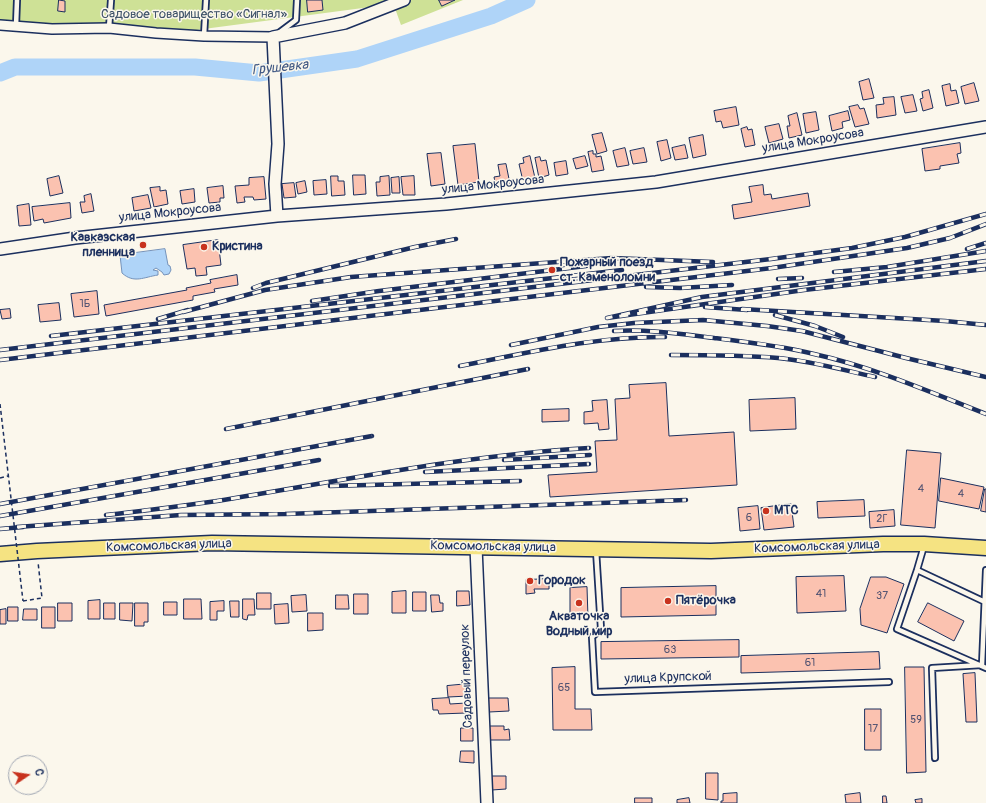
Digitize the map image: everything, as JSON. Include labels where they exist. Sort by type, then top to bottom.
[{"type":"main road","name":"Комсомольская улица","points":[[0,554],[212,543],[711,551],[883,544],[924,544],[986,548]]},
{"type":"street","points":[[0,25],[52,29],[110,28],[204,36],[273,37],[345,23],[390,3],[404,0]]},
{"type":"street","points":[[273,37],[278,144],[275,184],[277,216]]},
{"type":"street","name":"улица Мокроусова","points":[[0,249],[75,238],[277,216],[446,204],[656,182],[986,126]]},
{"type":"street","name":"Садовый переулок","points":[[476,547],[487,803]]},
{"type":"lane","points":[[16,26],[17,0]]},
{"type":"lane","points":[[110,28],[111,0]]},
{"type":"lane","points":[[204,36],[206,0]]},
{"type":"lane","points":[[273,37],[296,20],[297,0]]},
{"type":"lane","points":[[924,544],[897,629],[984,667]]},
{"type":"lane","name":"улица Крупской","points":[[596,549],[601,629],[592,637],[595,692],[889,682]]},
{"type":"lane","points":[[917,570],[985,602]]},
{"type":"lane","points":[[984,667],[986,570]]},
{"type":"lane","points":[[935,758],[932,668],[984,667]]},
{"type":"path","points":[[0,404],[23,601],[42,598],[36,551]]},
{"type":"path","points":[[0,478],[8,476]]},
{"type":"green space","name":"Садовое товарищество «Сигнал»","points":[[0,0],[389,0],[378,6],[196,30],[33,25],[0,22]]},
{"type":"green space","points":[[392,0],[463,0],[401,25]]},
{"type":"water","points":[[165,249],[168,265],[170,266],[171,270],[169,274],[164,275],[156,268],[153,270],[158,271],[158,275],[135,279],[122,273],[120,255]]},
{"type":"building","points":[[59,0],[65,1],[65,12],[58,11]]},
{"type":"building","points":[[307,0],[322,0],[323,10],[308,12]]},
{"type":"building","points":[[439,0],[455,0],[442,6]]},
{"type":"building","points":[[869,79],[874,98],[863,100],[859,82]]},
{"type":"building","points":[[974,83],[979,101],[965,104],[961,87]]},
{"type":"building","points":[[950,84],[951,91],[956,90],[959,103],[946,106],[942,86]]},
{"type":"building","points":[[929,90],[933,108],[923,111],[920,99],[923,98],[922,92]]},
{"type":"building","points":[[913,95],[917,111],[905,113],[901,97]]},
{"type":"building","points":[[894,97],[896,115],[877,118],[876,105],[884,104],[883,98]]},
{"type":"building","points":[[858,105],[860,109],[864,108],[869,124],[855,127],[849,107]]},
{"type":"building","points":[[736,107],[739,125],[723,128],[721,121],[716,122],[714,111]]},
{"type":"building","points":[[848,111],[850,120],[842,122],[843,128],[832,131],[829,116]]},
{"type":"building","points":[[816,112],[819,130],[806,133],[803,114]]},
{"type":"building","points":[[797,113],[802,135],[789,138],[787,126],[790,126],[788,116]]},
{"type":"building","points":[[779,124],[783,139],[769,143],[765,127]]},
{"type":"building","points":[[747,127],[748,130],[752,129],[755,145],[745,147],[741,129]]},
{"type":"building","points":[[602,133],[607,151],[597,154],[592,135]]},
{"type":"building","points":[[703,135],[706,155],[693,158],[689,138]]},
{"type":"building","points":[[667,140],[671,158],[661,161],[657,142]]},
{"type":"building","points":[[960,143],[961,153],[957,154],[959,163],[940,166],[940,169],[925,171],[922,149]]},
{"type":"building","points":[[475,144],[479,182],[458,185],[453,146]]},
{"type":"building","points":[[685,145],[688,158],[675,160],[672,148]]},
{"type":"building","points":[[625,148],[629,165],[617,167],[613,151]]},
{"type":"building","points":[[644,148],[647,162],[633,164],[630,151]]},
{"type":"building","points":[[593,151],[593,154],[596,154],[596,157],[601,156],[604,170],[592,172],[588,152]]},
{"type":"building","points":[[441,153],[445,184],[431,186],[427,154]]},
{"type":"building","points":[[530,156],[535,178],[523,181],[519,164],[524,163],[523,158]]},
{"type":"building","points":[[585,156],[588,166],[576,169],[573,159]]},
{"type":"building","points":[[540,157],[541,161],[546,160],[549,175],[539,178],[535,158]]},
{"type":"building","points":[[566,161],[568,174],[556,176],[554,163]]},
{"type":"building","points":[[506,164],[510,184],[496,187],[494,177],[500,176],[498,165]]},
{"type":"building","points":[[353,175],[365,175],[366,194],[354,195]]},
{"type":"building","points":[[59,176],[63,193],[50,196],[47,179]]},
{"type":"building","points":[[331,176],[338,176],[338,181],[344,181],[345,195],[332,196]]},
{"type":"building","points":[[389,176],[390,195],[377,196],[376,182],[380,182],[380,177]]},
{"type":"building","points":[[414,176],[415,195],[403,195],[401,177]]},
{"type":"building","points":[[264,177],[266,199],[254,200],[253,197],[244,197],[245,202],[237,203],[235,186],[249,185],[249,178]]},
{"type":"building","points":[[399,177],[400,193],[392,193],[391,178]]},
{"type":"building","points":[[326,180],[327,194],[314,195],[313,181]]},
{"type":"building","points":[[305,181],[307,192],[298,194],[296,183]]},
{"type":"building","points":[[294,183],[296,197],[284,198],[282,184]]},
{"type":"building","points":[[763,185],[764,195],[771,194],[772,199],[808,193],[810,206],[734,219],[732,205],[752,202],[749,187]]},
{"type":"building","points":[[223,186],[224,198],[220,198],[220,202],[209,203],[207,188]]},
{"type":"building","points":[[160,187],[160,191],[166,190],[168,204],[154,207],[150,188]]},
{"type":"building","points":[[194,189],[195,202],[182,204],[180,191]]},
{"type":"building","points":[[91,194],[94,211],[82,213],[80,202],[85,202],[84,196]]},
{"type":"building","points":[[148,195],[151,208],[134,211],[132,198]]},
{"type":"building","points":[[70,203],[71,218],[44,223],[43,219],[34,221],[32,207]]},
{"type":"building","points":[[29,204],[31,225],[19,226],[17,206]]},
{"type":"building","points":[[218,240],[221,265],[206,267],[207,275],[196,276],[195,268],[187,269],[183,245]]},
{"type":"building","points":[[237,275],[238,285],[214,289],[215,292],[193,296],[193,300],[106,316],[104,305],[187,290],[186,288],[211,283],[210,280]]},
{"type":"building","points":[[97,291],[99,314],[74,317],[71,294]]},
{"type":"building","points":[[59,303],[61,320],[40,322],[38,305]]},
{"type":"building","points":[[10,309],[11,318],[2,319],[0,310]]},
{"type":"building","points":[[666,383],[669,436],[734,432],[737,485],[550,497],[548,475],[597,472],[595,441],[617,440],[615,399],[630,398],[629,385]]},
{"type":"building","points":[[795,398],[796,429],[750,431],[749,400]]},
{"type":"building","points":[[607,400],[609,429],[599,430],[598,423],[584,424],[584,412],[593,411],[592,401]]},
{"type":"building","points":[[569,409],[569,421],[542,422],[542,410]]},
{"type":"building","points":[[907,450],[941,453],[935,528],[901,525]]},
{"type":"building","points":[[941,478],[984,487],[979,509],[939,501]]},
{"type":"building","points":[[986,489],[986,512],[981,511]]},
{"type":"building","points":[[864,500],[865,516],[818,518],[817,502]]},
{"type":"building","points":[[791,504],[794,527],[764,530],[761,508]]},
{"type":"building","points":[[758,506],[760,529],[740,531],[738,508]]},
{"type":"building","points":[[894,510],[895,526],[870,528],[869,512]]},
{"type":"building","points":[[844,576],[846,611],[797,613],[796,577]]},
{"type":"building","points":[[871,577],[886,577],[904,584],[887,633],[861,625],[860,609]]},
{"type":"building","points":[[549,579],[549,589],[534,589],[535,593],[526,594],[526,580]]},
{"type":"building","name":"Пятёрочка","points":[[716,586],[716,615],[621,617],[621,588]]},
{"type":"building","name":"Акваточка Водный мир","points":[[587,587],[588,618],[570,618],[570,588]]},
{"type":"building","points":[[406,591],[406,613],[392,613],[392,592]]},
{"type":"building","points":[[457,591],[469,591],[470,605],[457,606]]},
{"type":"building","points":[[413,592],[426,592],[426,611],[413,611]]},
{"type":"building","points":[[257,593],[271,593],[271,609],[257,609]]},
{"type":"building","points":[[354,594],[368,594],[368,614],[354,614]]},
{"type":"building","points":[[306,595],[307,611],[292,612],[291,596]]},
{"type":"building","points":[[336,595],[348,595],[349,609],[336,609]]},
{"type":"building","points":[[431,595],[439,595],[440,603],[443,603],[443,611],[432,612]]},
{"type":"building","points":[[184,599],[201,599],[202,619],[184,619]]},
{"type":"building","points":[[243,599],[254,599],[255,615],[248,615],[247,620],[243,619]]},
{"type":"building","points":[[100,600],[100,619],[88,619],[88,601]]},
{"type":"building","points":[[224,601],[224,611],[217,611],[217,620],[210,620],[210,602]]},
{"type":"building","points":[[230,601],[239,601],[239,617],[231,617]]},
{"type":"building","points":[[164,602],[177,602],[177,615],[164,615]]},
{"type":"building","points":[[58,603],[72,603],[72,621],[58,621]]},
{"type":"building","points":[[104,603],[115,603],[115,619],[104,619]]},
{"type":"building","points":[[120,603],[133,603],[132,621],[120,620]]},
{"type":"building","points":[[135,603],[148,603],[148,622],[144,622],[144,626],[135,626]]},
{"type":"building","points":[[928,603],[964,621],[954,641],[918,622]]},
{"type":"building","points":[[288,604],[289,623],[275,624],[274,605]]},
{"type":"building","points":[[8,607],[18,607],[18,621],[8,621]]},
{"type":"building","points":[[42,607],[55,607],[55,628],[42,628]]},
{"type":"building","points":[[6,609],[6,624],[0,624],[0,610]]},
{"type":"building","points":[[24,609],[37,609],[37,620],[23,620]]},
{"type":"building","points":[[308,613],[323,613],[323,630],[308,631]]},
{"type":"building","points":[[739,640],[739,657],[601,659],[601,642]]},
{"type":"building","points":[[879,652],[880,669],[741,673],[741,656]]},
{"type":"building","points":[[575,667],[575,709],[591,709],[592,730],[553,730],[552,668]]},
{"type":"building","points":[[905,667],[924,667],[926,772],[907,773]]},
{"type":"building","points":[[975,673],[977,722],[966,722],[963,674]]},
{"type":"building","points":[[468,684],[469,696],[448,697],[447,686]]},
{"type":"building","points":[[449,698],[450,704],[466,703],[466,713],[439,714],[438,710],[433,710],[432,699]]},
{"type":"building","points":[[488,698],[508,698],[509,711],[489,712]]},
{"type":"building","points":[[865,709],[881,709],[881,750],[865,750]]},
{"type":"building","points":[[488,726],[504,726],[504,730],[509,729],[510,740],[489,740]]},
{"type":"building","points":[[461,728],[473,728],[473,741],[461,741]]},
{"type":"building","points":[[461,751],[474,751],[474,763],[460,762]]},
{"type":"building","points":[[706,773],[718,773],[718,800],[706,799]]},
{"type":"building","points":[[491,776],[506,776],[506,789],[492,790]]},
{"type":"building","points":[[737,793],[737,803],[721,803],[721,801],[723,801],[723,794]]},
{"type":"building","points":[[860,793],[861,803],[846,803],[845,795]]},
{"type":"building","points":[[883,796],[886,796],[887,803],[883,803]]},
{"type":"building","points":[[635,798],[652,798],[652,803],[635,803]]},
{"type":"building","points":[[689,798],[690,803],[677,803],[677,800]]},
{"type":"building","points":[[922,799],[922,803],[916,803],[915,800]]},
{"type":"waterway","name":"Грушевка","points":[[0,73],[15,67],[195,67],[259,73],[357,59],[491,16],[527,0]]},
{"type":"railway","points":[[0,350],[771,259],[852,248],[905,237],[986,214]]},
{"type":"railway","points":[[0,360],[772,268],[907,248],[950,238],[986,224]]},
{"type":"railway","points":[[253,288],[266,283],[415,247],[456,239]]},
{"type":"railway","points":[[967,249],[986,243]]},
{"type":"railway","points":[[834,272],[887,267],[986,251]]},
{"type":"railway","points":[[183,312],[265,290],[351,277],[612,258],[713,262]]},
{"type":"railway","points":[[986,261],[702,297],[607,318],[804,290],[986,269]]},
{"type":"railway","points":[[312,301],[379,291],[586,266]]},
{"type":"railway","points":[[51,336],[622,270]]},
{"type":"railway","points":[[778,279],[802,278]]},
{"type":"railway","points":[[646,287],[680,288],[732,285]]},
{"type":"railway","points":[[705,307],[747,310]]},
{"type":"railway","points":[[742,309],[945,321],[986,325]]},
{"type":"railway","points":[[158,319],[188,310]]},
{"type":"railway","points":[[775,315],[815,326],[843,337]]},
{"type":"railway","points":[[511,345],[598,327],[634,323],[703,320],[802,331],[986,377]]},
{"type":"railway","points":[[614,331],[652,331],[777,346],[802,351],[836,359],[880,373],[986,414]]},
{"type":"railway","points":[[460,366],[587,342],[639,337],[665,337]]},
{"type":"railway","points":[[671,355],[738,356],[790,359],[815,363],[875,377]]},
{"type":"railway","points":[[226,429],[528,369]]},
{"type":"railway","points":[[0,504],[372,436]]},
{"type":"railway","points":[[106,515],[217,501],[356,477],[496,456],[589,448]]},
{"type":"railway","points":[[504,460],[590,455]]},
{"type":"railway","points":[[0,516],[319,460]]},
{"type":"railway","points":[[425,472],[589,464]]},
{"type":"railway","points":[[330,486],[520,481]]},
{"type":"railway","points":[[17,527],[181,515],[285,514],[686,500]]},
{"type":"railway","points":[[0,529],[23,527]]},
{"type":"place","name":"Кавказская пленница","points":[[143,245]]},
{"type":"place","name":"Кристина","points":[[204,247]]},
{"type":"place","name":"Пожарный поезд ст. Каменоломни","points":[[552,270]]},
{"type":"place","name":"МТС","points":[[766,511]]},
{"type":"place","name":"Городок","points":[[530,581]]},
{"type":"place","name":"Пятёрочка","points":[[668,601]]},
{"type":"place","name":"Акваточка Водный мир","points":[[579,603]]}]
